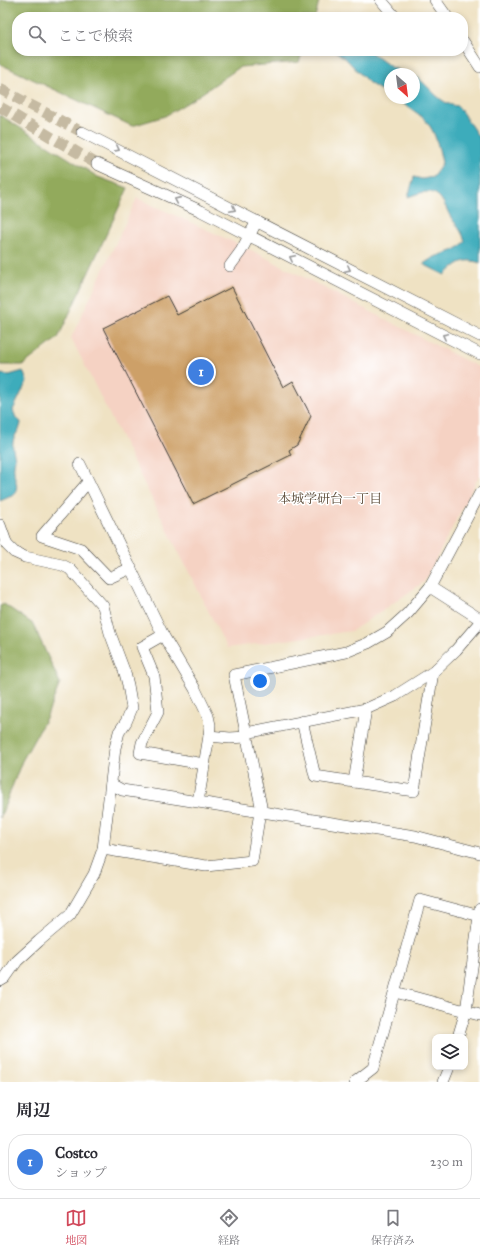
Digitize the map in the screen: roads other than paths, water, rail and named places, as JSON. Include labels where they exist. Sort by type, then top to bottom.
[{"type":"street","points":[[381,0],[391,12]]},
{"type":"street","points":[[435,0],[443,12]]},
{"type":"street","points":[[468,49],[480,66]]},
{"type":"street","points":[[82,132],[480,336]]},
{"type":"street","points":[[97,164],[201,211],[480,354]]},
{"type":"street","points":[[230,266],[250,236],[257,221]]},
{"type":"street","points":[[370,298],[377,284]]},
{"type":"street","points":[[80,464],[163,635],[195,689],[208,716],[210,725],[209,736],[199,796]]},
{"type":"street","points":[[88,482],[42,536],[81,549],[109,578],[131,568]]},
{"type":"street","points":[[103,849],[206,866],[252,861],[261,809],[234,675],[346,652],[368,643],[387,632],[408,613],[430,587],[480,493]]},
{"type":"street","points":[[0,525],[7,545],[14,552],[25,557],[62,565],[70,569],[103,606],[110,633],[125,673],[132,708],[126,722],[119,732],[115,748],[103,849],[94,874],[70,915],[22,956],[5,978],[0,981]]},
{"type":"street","points":[[209,736],[230,738],[302,721],[366,709],[395,696],[433,672],[456,650],[480,621],[430,587]]},
{"type":"street","points":[[163,635],[142,647],[154,676],[158,712],[142,743],[140,754],[204,764]]},
{"type":"street","points":[[302,721],[315,776],[414,791],[433,672]]},
{"type":"street","points":[[354,782],[366,709]]},
{"type":"street","points":[[111,784],[123,784],[199,796],[261,809],[415,836],[480,853]]},
{"type":"street","points":[[111,784],[122,790],[417,830],[480,846]]},
{"type":"street","points":[[355,1082],[373,1068],[420,900],[480,913],[466,1011],[459,1034]]},
{"type":"street","points":[[395,992],[480,1015]]},
{"type":"street","points":[[444,1082],[448,1070]]},
{"type":"water","points":[[342,56],[376,56],[393,68],[384,68],[384,92],[369,83]]},
{"type":"water","points":[[420,80],[439,98],[451,105],[458,106],[480,139],[480,263],[465,261],[445,275],[423,264],[435,257],[456,249],[465,241],[461,231],[450,216],[443,202],[436,194],[423,192],[408,197],[414,177],[422,179],[433,177],[442,163],[436,138],[432,130],[414,111],[403,104],[420,104]]},
{"type":"water","points":[[23,371],[27,381],[13,410],[16,418],[21,422],[13,444],[15,458],[14,474],[17,488],[14,495],[0,501],[0,374],[9,375]]},
{"type":"tunnel","points":[[0,89],[82,132]]},
{"type":"tunnel","points":[[0,107],[97,164]]},
{"type":"place","name":"Costco","points":[[201,372]]},
{"type":"district","name":"本城学研台一丁目","points":[[330,499]]}]
